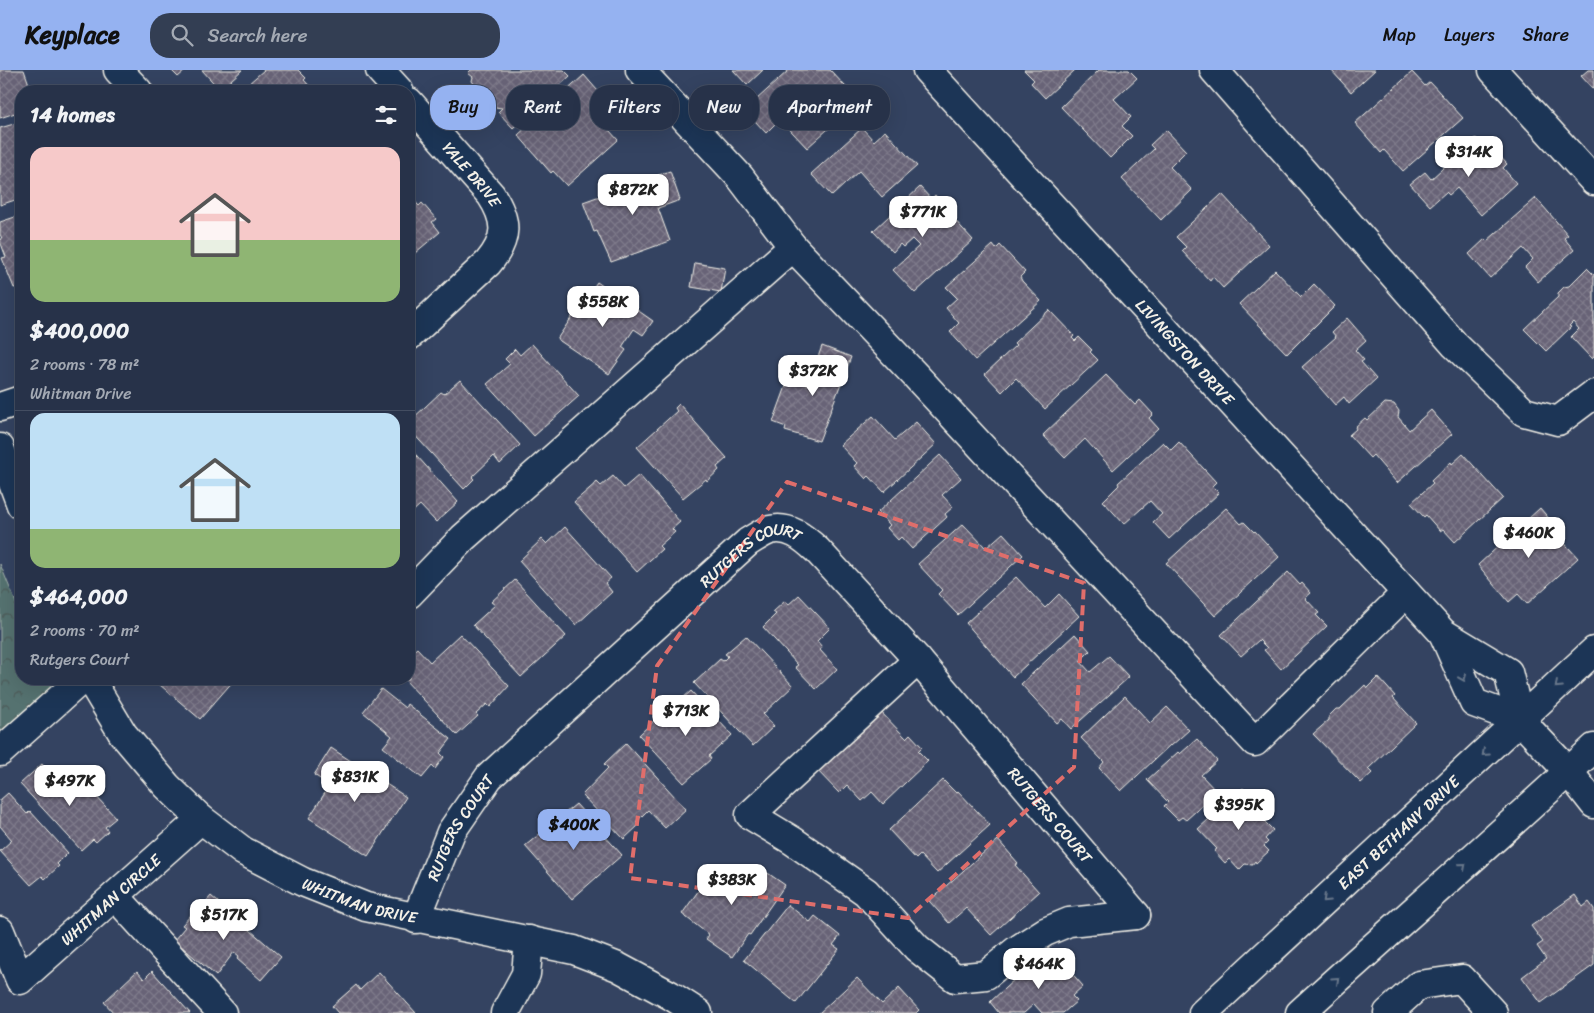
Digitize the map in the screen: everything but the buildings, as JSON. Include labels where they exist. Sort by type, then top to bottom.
[{"type":"street","points":[[118,70],[132,85]]},
{"type":"street","points":[[380,70],[394,85]]},
{"type":"street","points":[[640,70],[740,177],[793,247],[916,376],[1255,742],[1406,592]]},
{"type":"street","name":"LIVINGSTON DRIVE","points":[[927,70],[1443,633],[1508,672],[1520,720]]},
{"type":"street","points":[[1214,70],[1455,345],[1524,412],[1558,421],[1594,394]]},
{"type":"street","points":[[1493,70],[1594,181]]},
{"type":"street","name":"YALE DRIVE","points":[[415,109],[492,194],[500,208],[504,222],[503,237],[498,251],[488,263],[415,330]]},
{"type":"street","points":[[415,588],[463,538],[793,247]]},
{"type":"street","points":[[0,407],[15,402]]},
{"type":"street","points":[[0,448],[15,489]]},
{"type":"street","name":"RUTGERS COURT","points":[[416,918],[451,832],[489,777],[748,542],[771,530],[787,530],[803,536],[918,660],[1136,915],[1069,922],[1045,932],[1017,950],[986,975],[955,978],[917,948],[866,892],[750,815],[918,660]]},
{"type":"street","name":"LIVINGSTON DRIVE","points":[[1443,633],[1474,704],[1520,720]]},
{"type":"street","name":"EAST BETHANY DRIVE","points":[[1203,1013],[1594,651]]},
{"type":"street","points":[[0,752],[75,685]]},
{"type":"street","name":"WHITMAN DRIVE","points":[[94,685],[123,734],[167,786],[201,819],[243,851],[303,882],[366,907],[574,950],[618,967],[670,995],[698,1013]]},
{"type":"street","points":[[1520,720],[1568,772],[1594,804]]},
{"type":"street","points":[[1300,1013],[1594,748]]},
{"type":"street","name":"WHITMAN CIRCLE","points":[[0,931],[20,980],[201,819]]},
{"type":"street","points":[[115,896],[222,1013]]},
{"type":"street","points":[[505,1013],[526,974],[529,940]]},
{"type":"street","points":[[1388,1013],[1419,985],[1462,979],[1493,1013]]},
{"type":"highlighted area","points":[[787,482],[1084,583],[1074,767],[908,918],[630,878],[657,666]]},
{"type":"green space","points":[[0,564],[15,600],[15,685],[51,685],[52,688],[0,733]]}]
